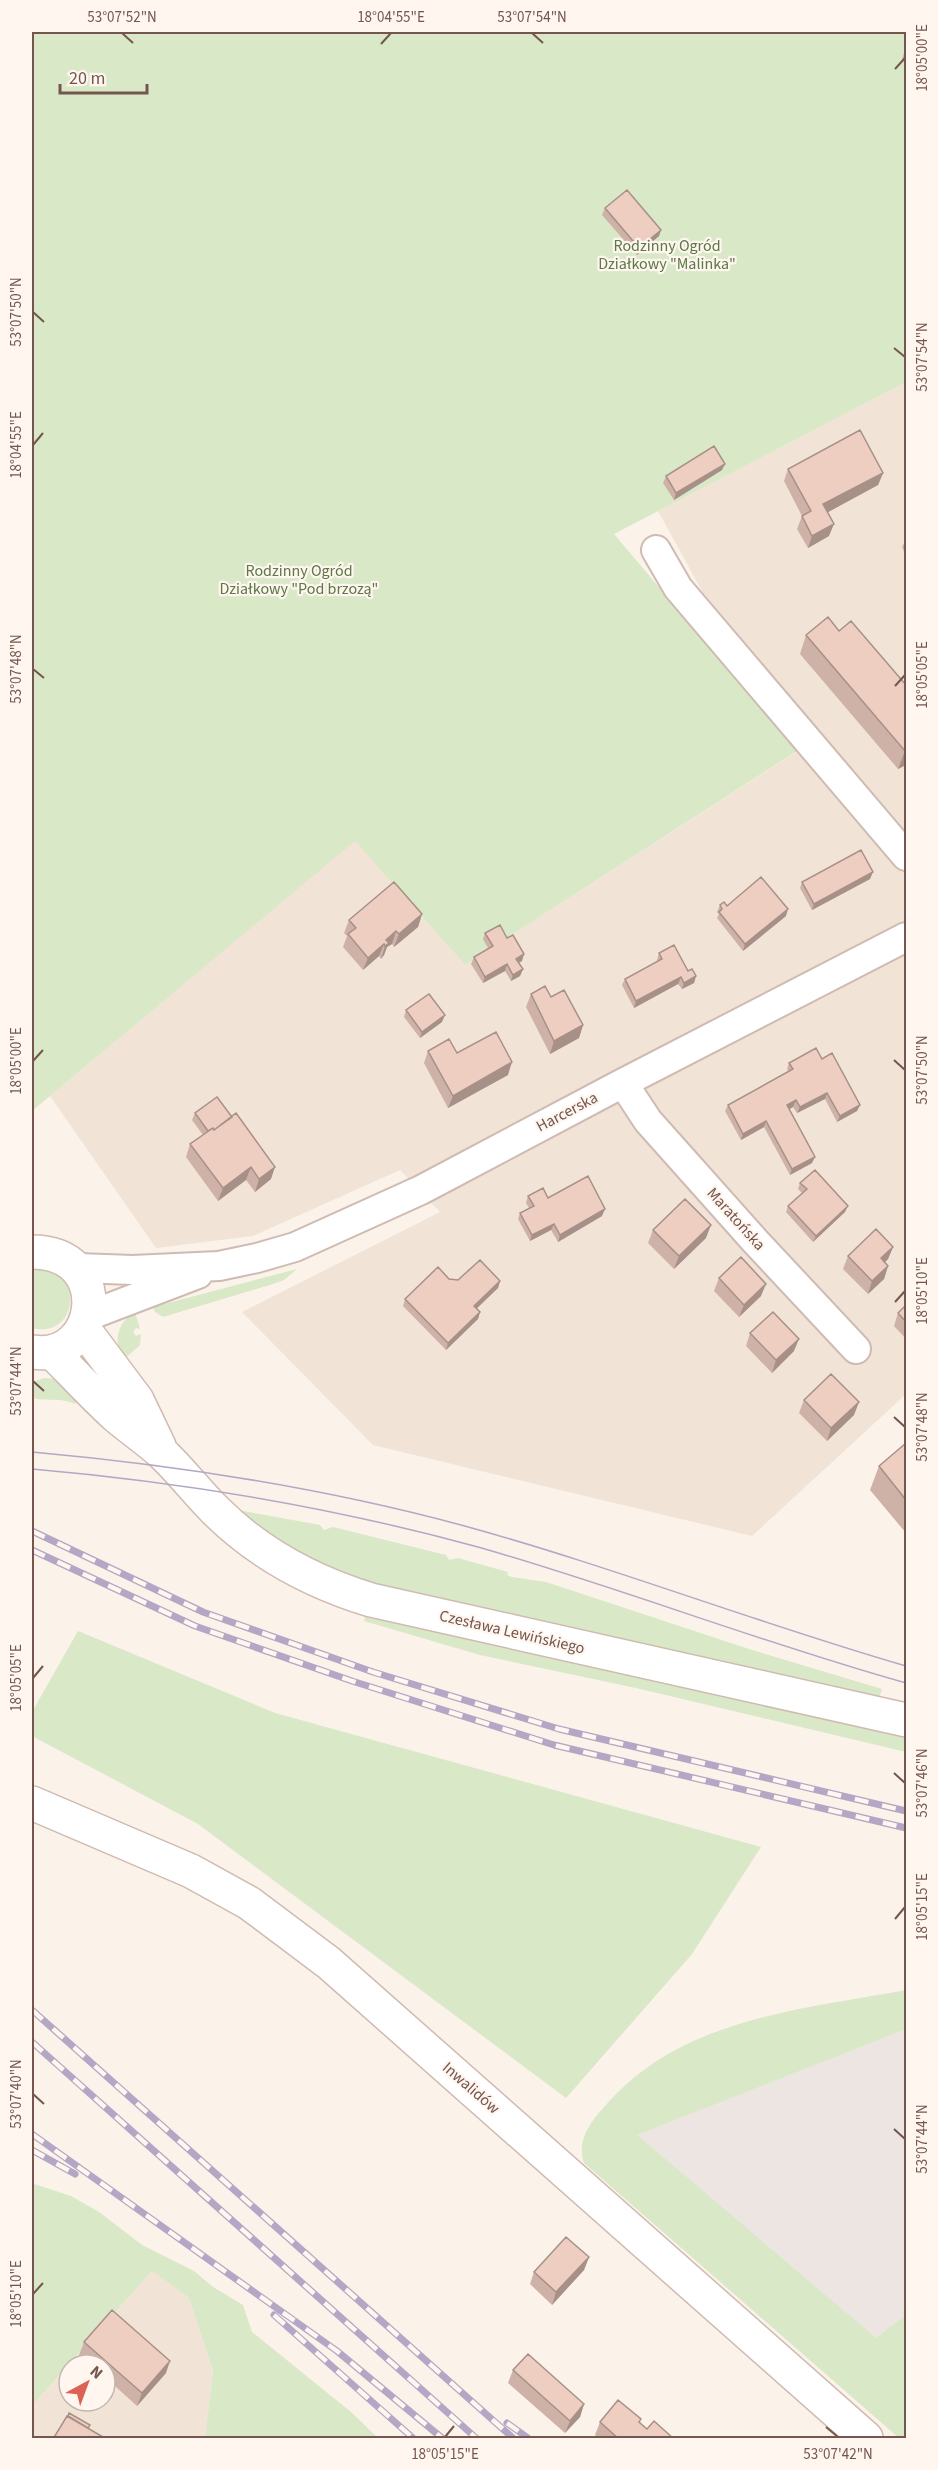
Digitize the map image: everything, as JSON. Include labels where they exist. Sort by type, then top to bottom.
[{"type":"street","points":[[656,550],[678,588],[906,856]]},
{"type":"street","name":"Harcerska","points":[[77,1268],[133,1270],[219,1266],[295,1247],[421,1190],[906,937]]},
{"type":"street","name":"Maratońska","points":[[623,1083],[648,1121],[856,1349]]},
{"type":"street","points":[[32,1252],[47,1252],[63,1258],[77,1268],[86,1283],[90,1299],[86,1322],[65,1346],[38,1355]]},
{"type":"street","name":"Harcerska","points":[[86,1322],[219,1266]]},
{"type":"street","name":"Czesława Lewińskiego","points":[[86,1322],[137,1400],[162,1453]]},
{"type":"street","name":"Czesława Lewińskiego","points":[[38,1355],[162,1453],[217,1511],[248,1539],[282,1563],[338,1590],[371,1600],[505,1631],[906,1720]]},
{"type":"street","name":"Inwalidów","points":[[32,1803],[191,1871],[249,1904],[328,1963],[866,2439]]},
{"type":"shaded area","points":[[906,382],[906,1394],[752,1536],[373,1445],[242,1312],[440,1212],[400,1170],[253,1236],[156,1248],[50,1096],[355,840],[465,965],[815,740],[726,635],[658,511]]},
{"type":"shaded area","points":[[906,2029],[906,2364],[636,2135]]},
{"type":"shaded area","points":[[152,2271],[189,2298],[213,2371],[205,2438],[32,2438],[32,2406],[57,2378],[57,2413],[117,2413],[117,2353],[79,2353]]},
{"type":"green space","name":"Rodzinny Ogród Działkowy \"Pod brzozą\"","points":[[32,32],[906,32],[906,382],[614,534],[797,751],[465,965],[355,841],[32,1111]]},
{"type":"green space","points":[[44,1269],[58,1275],[66,1285],[70,1296],[70,1307],[65,1317],[57,1325],[46,1329],[32,1328],[32,1271]]},
{"type":"green space","points":[[297,1269],[284,1280],[273,1284],[163,1317],[155,1312],[153,1307]]},
{"type":"green space","points":[[135,1312],[140,1329],[136,1328],[133,1332],[136,1336],[141,1334],[140,1345],[122,1361],[119,1354],[118,1334],[120,1327]]},
{"type":"green space","points":[[44,1378],[59,1379],[83,1395],[75,1404],[32,1398],[32,1382]]},
{"type":"green space","points":[[238,1510],[320,1525],[324,1530],[333,1527],[446,1555],[449,1560],[458,1558],[508,1572],[507,1575],[512,1577],[546,1582],[752,1650],[882,1689],[879,1699],[363,1581],[297,1552],[267,1533]]},
{"type":"green space","points":[[365,1617],[642,1675],[722,1696],[906,1737],[906,1752],[636,1688],[480,1655],[364,1621]]},
{"type":"green space","points":[[78,1631],[275,1713],[761,1847],[692,1954],[566,2098],[198,1824],[32,1736],[32,1712]]},
{"type":"green space","points":[[906,1990],[906,2029],[637,2135],[876,2338],[906,2315],[906,2438],[899,2438],[584,2163],[582,2147],[586,2132],[595,2118],[635,2077],[669,2054],[705,2036],[744,2022],[784,2012]]},
{"type":"green space","points":[[32,2185],[71,2196],[99,2212],[142,2245],[194,2271],[213,2287],[243,2305],[252,2332],[351,2412],[378,2438],[205,2438],[213,2371],[189,2298],[152,2271],[79,2353],[57,2353],[57,2378],[32,2406]]},
{"type":"building","points":[[627,190],[661,230],[639,248],[605,208]]},
{"type":"building","points":[[860,430],[883,473],[823,504],[834,524],[812,536],[802,516],[811,511],[788,469]]},
{"type":"building","points":[[714,446],[725,464],[676,493],[666,476]]},
{"type":"building","points":[[828,617],[839,631],[851,621],[906,685],[905,751],[806,635]]},
{"type":"building","points":[[861,850],[873,872],[814,904],[802,882]]},
{"type":"building","points":[[761,877],[788,909],[745,944],[719,912],[722,909],[720,905],[724,902],[727,906]]},
{"type":"building","points":[[394,882],[422,914],[399,934],[396,931],[386,940],[389,943],[385,946],[384,944],[368,958],[348,934],[356,928],[349,920]]},
{"type":"building","points":[[500,925],[507,938],[513,935],[524,954],[516,959],[523,969],[513,975],[507,964],[485,977],[474,957],[493,946],[485,933]]},
{"type":"building","points":[[674,945],[688,971],[692,969],[696,976],[684,983],[681,977],[636,1001],[625,979],[662,959],[659,953]]},
{"type":"building","points":[[545,986],[551,997],[564,990],[583,1025],[554,1041],[531,994]]},
{"type":"building","points":[[429,994],[445,1015],[422,1032],[406,1010]]},
{"type":"building","points":[[496,1032],[512,1062],[453,1096],[428,1051],[449,1039],[457,1053]]},
{"type":"building","points":[[816,1048],[822,1059],[832,1053],[860,1105],[840,1116],[827,1093],[800,1107],[796,1100],[787,1105],[815,1157],[792,1169],[766,1121],[743,1134],[728,1105],[793,1069],[789,1063]]},
{"type":"building","points":[[217,1097],[232,1117],[214,1130],[213,1128],[208,1131],[195,1113]]},
{"type":"building","points":[[236,1113],[275,1167],[259,1179],[251,1167],[223,1188],[190,1144],[213,1128],[214,1130]]},
{"type":"building","points":[[815,1170],[848,1206],[816,1236],[788,1206],[807,1189],[800,1183]]},
{"type":"building","points":[[588,1176],[605,1209],[560,1235],[554,1224],[532,1235],[520,1213],[534,1206],[528,1196],[543,1188],[548,1198]]},
{"type":"building","points":[[685,1199],[711,1225],[679,1256],[653,1230]]},
{"type":"building","points":[[876,1229],[893,1247],[881,1258],[888,1266],[872,1281],[848,1256]]},
{"type":"building","points":[[741,1257],[766,1284],[744,1305],[719,1278]]},
{"type":"building","points":[[480,1260],[500,1281],[474,1306],[480,1312],[448,1343],[405,1299],[438,1267],[449,1279],[458,1280]]},
{"type":"building","points":[[906,1305],[906,1322],[898,1313]]},
{"type":"building","points":[[773,1312],[799,1339],[776,1360],[750,1333]]},
{"type":"building","points":[[831,1374],[859,1402],[831,1428],[804,1400]]},
{"type":"building","points":[[906,1443],[906,1500],[879,1466]]},
{"type":"building","points":[[566,2237],[589,2257],[556,2292],[534,2272]]},
{"type":"building","points":[[112,2310],[170,2361],[142,2393],[117,2371],[117,2353],[97,2353],[84,2342]]},
{"type":"building","points":[[528,2354],[584,2404],[570,2421],[513,2370]]},
{"type":"building","points":[[618,2400],[641,2419],[639,2422],[647,2429],[654,2421],[674,2439],[619,2439],[600,2422]]},
{"type":"building","points":[[69,2413],[90,2425],[88,2428],[68,2416]]},
{"type":"building","points":[[67,2416],[103,2437],[103,2439],[53,2439]]},
{"type":"tram line","points":[[32,1452],[248,1479],[408,1511],[573,1558],[795,1632],[906,1666]]},
{"type":"tram line","points":[[32,1469],[144,1481],[256,1498],[423,1533],[532,1563],[799,1651],[906,1683]]},
{"type":"railway","points":[[32,1531],[203,1612],[373,1672],[559,1729],[906,1811]]},
{"type":"railway","points":[[32,1550],[195,1626],[352,1681],[554,1745],[906,1828]]},
{"type":"railway","points":[[32,2010],[513,2438]]},
{"type":"railway","points":[[32,2042],[476,2438]]},
{"type":"railway","points":[[32,2134],[337,2351],[442,2438]]},
{"type":"railway","points":[[32,2150],[75,2174]]},
{"type":"railway","points":[[274,2315],[413,2438]]},
{"type":"railway","points":[[507,2423],[528,2438]]},
{"type":"park label","name":"Rodzinny Ogród Działkowy \"Malinka\"","points":[[667,255]]}]
